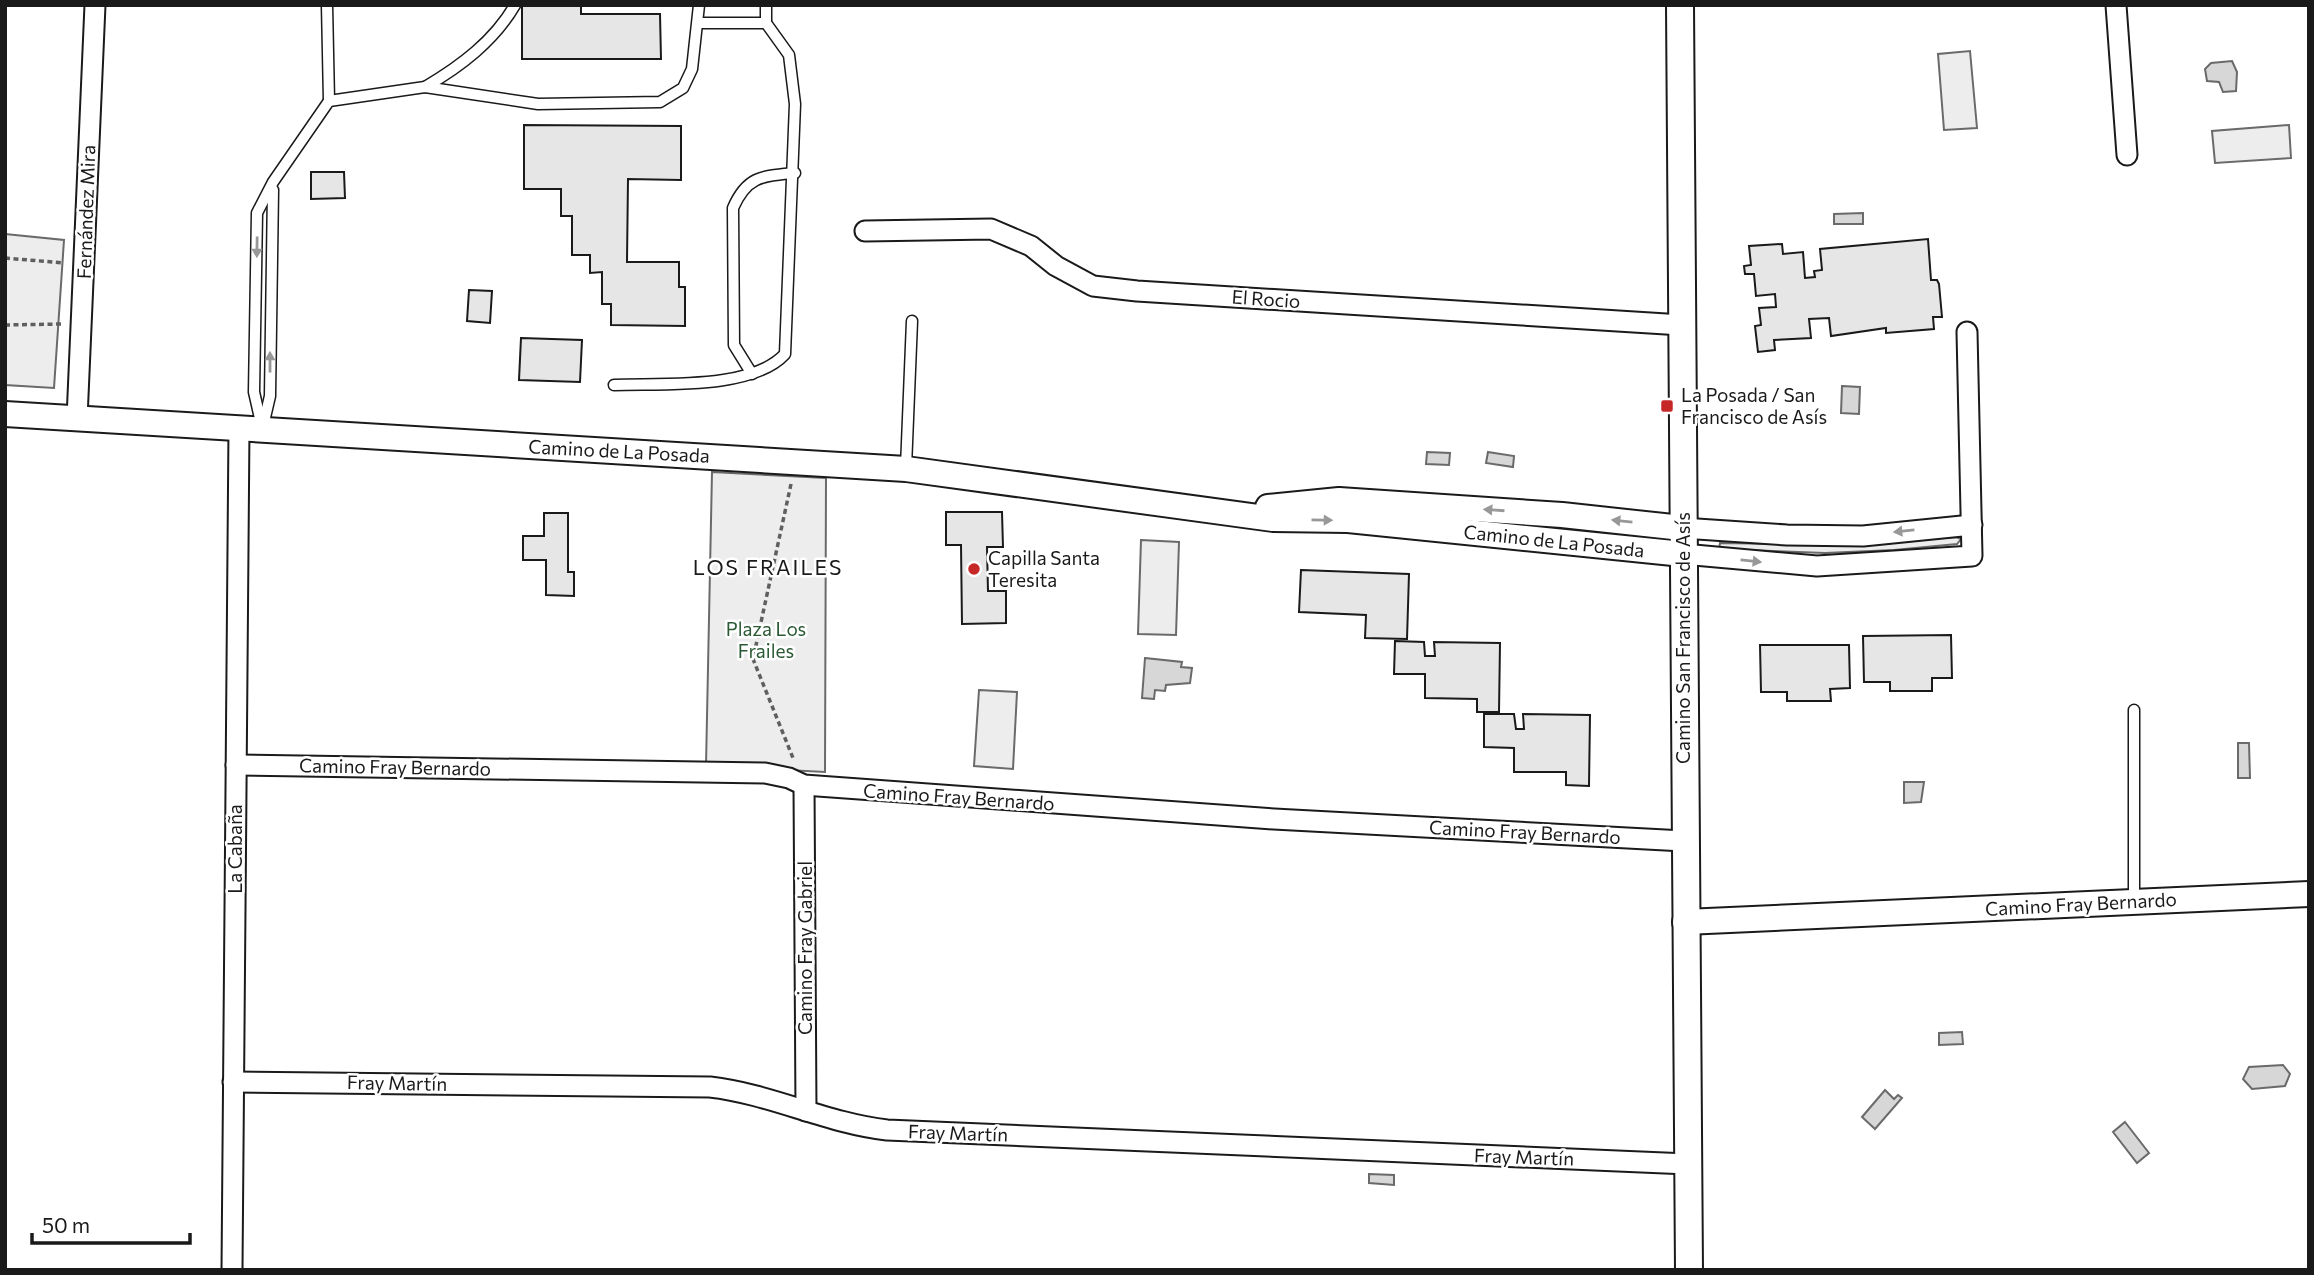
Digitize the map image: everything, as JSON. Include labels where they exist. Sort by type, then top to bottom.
[{"type":"main road","name":"Camino San Francisco de Asís","points":[[1681,5],[1682,541],[1689,1270]]},
{"type":"street","name":"Fernández Mira","points":[[77,419],[95,5]]},
{"type":"street","points":[[2116,5],[2127,155]]},
{"type":"street","name":"El Rocio","points":[[865,231],[991,229],[1031,246],[1056,266],[1093,286],[1682,325]]},
{"type":"street","name":"Camino de La Posada","points":[[1230,514],[1315,500],[1339,500],[1562,515],[1682,541],[1817,565],[1972,556],[1967,332]]},
{"type":"street","name":"Camino de La Posada","points":[[5,414],[906,469],[1273,519],[1348,520],[1560,543],[1682,541],[1787,535],[1863,536],[1972,525]]},
{"type":"street","name":"La Cabaña","points":[[232,1270],[236,765],[251,429]]},
{"type":"street","points":[[1560,543],[1562,515]]},
{"type":"street","name":"Camino Fray Bernardo","points":[[236,765],[765,773],[789,778],[804,785],[1274,819],[1684,841]]},
{"type":"street","name":"Camino Fray Gabriel","points":[[804,785],[806,1111]]},
{"type":"street","name":"Camino Fray Bernardo","points":[[1685,922],[2309,894]]},
{"type":"street","name":"Fray Martín","points":[[233,1082],[710,1087],[748,1092],[840,1122],[887,1130],[1688,1164]]},
{"type":"lane","points":[[251,429],[257,213],[273,183],[329,101],[327,5]]},
{"type":"lane","points":[[425,87],[462,65],[506,20],[515,5]]},
{"type":"lane","points":[[329,101],[425,87],[538,104],[660,102],[683,88],[692,69],[699,5]]},
{"type":"lane","points":[[614,385],[703,382],[752,374],[773,367],[785,354],[795,173],[795,104],[789,55],[766,23],[766,5]]},
{"type":"lane","points":[[698,23],[766,23]]},
{"type":"lane","points":[[752,374],[734,345],[733,208],[742,188],[764,176],[795,173]]},
{"type":"lane","points":[[251,429],[270,396],[273,183]]},
{"type":"lane","points":[[906,469],[912,321]]},
{"type":"lane","points":[[2134,710],[2134,902]]},
{"type":"path","points":[[5,258],[84,265]]},
{"type":"path","points":[[5,325],[81,323]]},
{"type":"path","points":[[796,461],[753,659],[804,785]]},
{"type":"shaded area","points":[[1970,51],[1977,128],[1944,130],[1938,54]]},
{"type":"shaded area","points":[[2232,61],[2237,72],[2236,91],[2223,92],[2219,82],[2207,81],[2205,69],[2211,63]]},
{"type":"shaded area","points":[[2289,125],[2291,158],[2215,163],[2212,131]]},
{"type":"shaded area","points":[[1863,213],[1863,224],[1834,224],[1834,214]]},
{"type":"shaded area","points":[[5,234],[64,240],[54,388],[5,385]]},
{"type":"shaded area","points":[[1842,386],[1860,387],[1859,414],[1841,413]]},
{"type":"shaded area","points":[[1427,452],[1450,453],[1449,465],[1426,464]]},
{"type":"shaded area","points":[[1488,452],[1514,456],[1513,467],[1486,463]]},
{"type":"shaded area","name":"Plaza Los Frailes","points":[[712,472],[826,478],[825,772],[706,766]]},
{"type":"shaded area","points":[[1956,537],[1961,539],[1957,544],[1894,550],[1825,553],[1719,549],[1720,543],[1846,545]]},
{"type":"shaded area","points":[[1141,540],[1179,542],[1176,635],[1138,634]]},
{"type":"shaded area","points":[[1145,658],[1182,662],[1181,667],[1192,668],[1190,683],[1166,685],[1165,691],[1155,690],[1154,699],[1142,698]]},
{"type":"shaded area","points":[[979,690],[1017,692],[1013,769],[974,766]]},
{"type":"shaded area","points":[[2238,743],[2249,743],[2250,778],[2238,778]]},
{"type":"shaded area","points":[[1904,782],[1924,782],[1921,802],[1904,803]]},
{"type":"shaded area","points":[[1962,1032],[1963,1044],[1939,1045],[1939,1033]]},
{"type":"shaded area","points":[[2283,1065],[2290,1074],[2285,1086],[2252,1089],[2243,1079],[2249,1067]]},
{"type":"shaded area","points":[[1885,1090],[1894,1099],[1898,1095],[1902,1098],[1875,1129],[1862,1117]]},
{"type":"shaded area","points":[[2125,1122],[2149,1153],[2137,1163],[2113,1132]]},
{"type":"shaded area","points":[[1369,1174],[1394,1175],[1394,1185],[1369,1183]]},
{"type":"building","points":[[522,5],[581,5],[581,14],[660,14],[661,59],[522,59]]},
{"type":"building","points":[[524,125],[681,126],[681,180],[628,179],[627,262],[679,262],[679,287],[685,287],[685,326],[611,325],[611,304],[602,304],[602,272],[590,273],[590,255],[572,255],[572,216],[561,216],[561,189],[524,189]]},
{"type":"building","points":[[311,172],[344,172],[345,198],[311,199]]},
{"type":"building","points":[[1928,239],[1931,280],[1937,280],[1939,284],[1942,317],[1933,317],[1934,329],[1886,333],[1886,328],[1831,336],[1829,318],[1809,319],[1811,338],[1774,340],[1775,350],[1758,352],[1755,326],[1761,325],[1759,308],[1776,307],[1775,294],[1756,296],[1754,274],[1745,274],[1744,266],[1751,265],[1749,246],[1782,244],[1783,254],[1803,252],[1805,278],[1815,277],[1814,271],[1822,270],[1820,249]]},
{"type":"building","points":[[469,290],[492,291],[490,323],[467,321]]},
{"type":"building","points":[[521,338],[582,340],[580,382],[519,380]]},
{"type":"building","name":"Capilla Santa Teresita","points":[[946,512],[1002,512],[1003,547],[987,547],[988,591],[1006,591],[1006,623],[962,624],[961,545],[946,545]]},
{"type":"building","points":[[544,513],[568,513],[568,572],[574,572],[574,596],[546,595],[546,560],[523,560],[523,536],[544,536]]},
{"type":"building","points":[[1301,570],[1409,574],[1407,639],[1365,638],[1366,615],[1299,612]]},
{"type":"building","points":[[1951,635],[1952,678],[1932,678],[1932,691],[1890,691],[1890,682],[1864,682],[1863,636]]},
{"type":"building","points":[[1395,641],[1424,642],[1425,656],[1435,656],[1434,642],[1500,643],[1499,712],[1477,712],[1477,699],[1425,698],[1425,674],[1394,674]]},
{"type":"building","points":[[1760,645],[1849,645],[1850,688],[1830,689],[1831,701],[1787,701],[1787,692],[1761,692]]},
{"type":"building","points":[[1484,714],[1514,714],[1516,729],[1524,729],[1523,714],[1590,715],[1589,786],[1566,785],[1566,772],[1514,772],[1514,748],[1484,747]]},
{"type":"place","name":"La Posada / San Francisco de Asís","points":[[1667,406]]},
{"type":"place","name":"Capilla Santa Teresita","points":[[974,569]]},
{"type":"district","name":"LOS FRAILES","points":[[768,568]]}]
